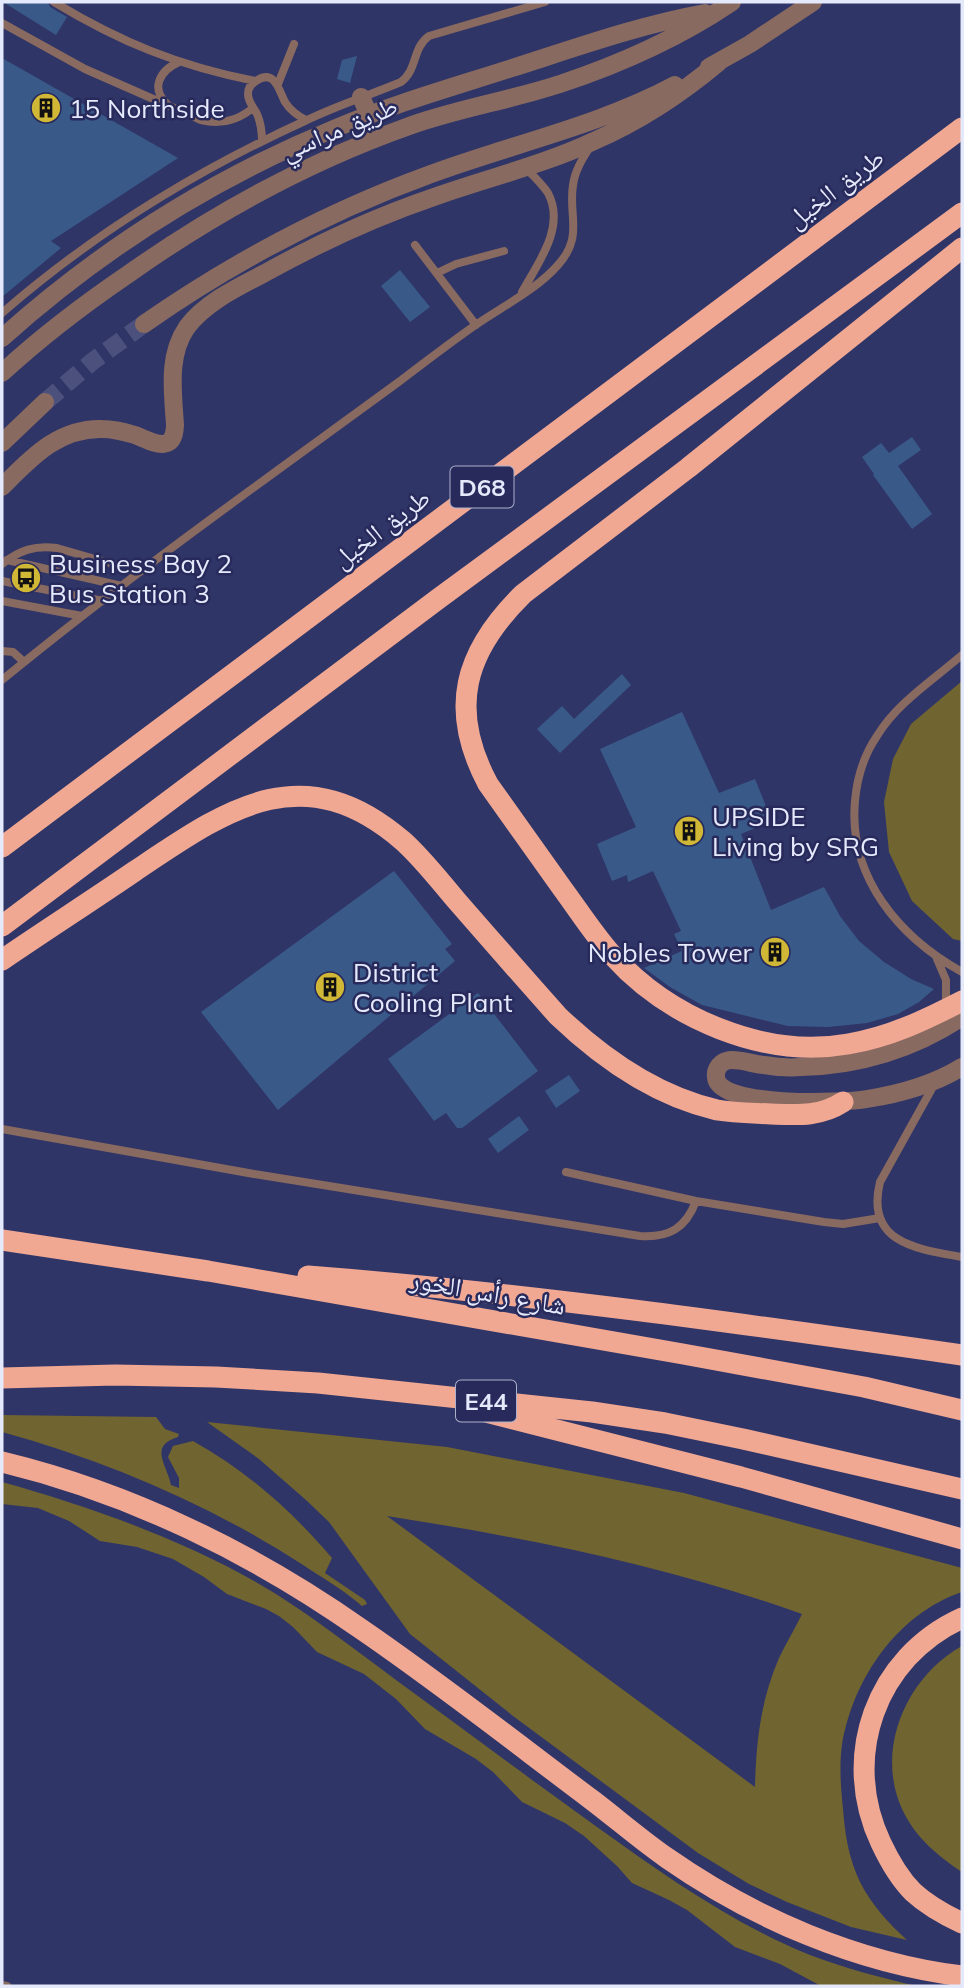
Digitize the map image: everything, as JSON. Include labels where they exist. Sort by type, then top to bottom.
[{"type":"highway","name":"طريق الخيل","points":[[3,845],[962,128]]},
{"type":"highway","name":"D68","points":[[2,926],[449,591],[962,213]]},
{"type":"highway","points":[[957,1010],[888,1035],[822,1047],[747,1037],[710,1024],[676,1007],[640,982],[602,943],[488,784],[471,743],[466,701],[468,684],[480,649],[500,618],[523,594],[688,468],[962,248]]},
{"type":"highway","points":[[2,960],[217,818],[262,800],[313,798],[336,802],[358,811],[403,841],[558,1016],[600,1054],[624,1070],[673,1095],[720,1110],[805,1115],[825,1111],[843,1102]]},
{"type":"highway","name":"شارع رأس الخور","points":[[2,1240],[208,1271],[851,1385],[962,1410]]},
{"type":"highway","points":[[208,1271],[383,1282],[584,1303],[962,1355]]},
{"type":"highway","name":"E44","points":[[2,1378],[216,1377],[318,1383],[592,1412],[743,1439],[962,1489]]},
{"type":"highway","points":[[420,1394],[962,1539]]},
{"type":"highway","points":[[2,1462],[33,1470],[138,1507],[201,1535],[280,1577],[362,1629],[665,1857],[728,1897],[794,1929],[834,1944],[915,1967],[962,1976]]},
{"type":"highway","points":[[962,1618],[917,1647],[890,1676],[873,1713],[864,1752],[865,1792],[874,1828],[890,1862],[912,1891],[942,1913],[962,1923]]},
{"type":"street","points":[[144,324],[247,258],[356,204],[432,173],[613,113],[719,62],[813,2]]},
{"type":"street","points":[[2,338],[72,280],[170,213],[260,163],[307,141],[369,115],[621,33],[725,6]]},
{"type":"street","name":"طريق مراسي","points":[[2,373],[69,314],[158,252],[229,208],[302,170],[412,125],[558,85],[600,70],[680,33],[725,6]]},
{"type":"street","points":[[2,487],[43,447],[72,433],[105,429],[136,436],[158,445],[171,439],[174,432],[175,353],[187,329],[204,309],[228,293],[361,225],[431,197],[594,141],[655,109],[719,62]]},
{"type":"street","points":[[361,97],[369,115]]},
{"type":"street","points":[[2,443],[45,402]]},
{"type":"street","points":[[957,1010],[921,1040],[898,1050],[832,1065],[799,1067],[726,1061],[720,1064],[717,1070],[717,1083],[727,1091],[785,1101],[843,1102],[890,1095],[936,1080],[962,1067]]},
{"type":"lane","points":[[54,2],[124,40],[179,62],[254,82]]},
{"type":"lane","points":[[2,313],[57,267],[122,220],[190,178],[306,120],[401,82],[414,66],[419,46],[429,36],[544,2]]},
{"type":"lane","points":[[2,23],[86,69],[201,120],[220,122],[238,118],[253,108]]},
{"type":"lane","points":[[278,84],[294,44]]},
{"type":"lane","points":[[171,108],[162,100],[158,88],[160,76],[168,67],[179,62]]},
{"type":"lane","points":[[262,141],[260,124],[248,97],[248,91],[259,79],[270,78],[278,84],[285,102],[306,120]]},
{"type":"lane","points":[[2,680],[140,572],[557,266],[569,249],[574,230],[574,177],[594,141]]},
{"type":"lane","points":[[521,295],[545,251],[554,220],[548,194],[524,166]]},
{"type":"lane","points":[[415,245],[476,324]]},
{"type":"lane","points":[[437,273],[456,264],[504,251]]},
{"type":"lane","points":[[4,562],[30,547],[58,548],[140,572]]},
{"type":"lane","points":[[4,562],[122,586]]},
{"type":"lane","points":[[2,581],[103,601]]},
{"type":"lane","points":[[2,601],[82,616]]},
{"type":"lane","points":[[2,651],[13,652],[24,662]]},
{"type":"lane","points":[[962,655],[903,704],[877,735],[867,753],[856,792],[855,832],[864,871],[884,906],[897,922],[933,954],[962,972]]},
{"type":"lane","points":[[933,954],[946,980],[947,1000],[957,1010]]},
{"type":"lane","points":[[936,1080],[880,1182],[877,1206],[880,1218],[889,1232],[901,1242],[916,1248],[962,1257]]},
{"type":"lane","points":[[2,1129],[254,1174],[640,1236],[664,1235],[675,1230],[685,1222],[696,1201]]},
{"type":"lane","points":[[566,1172],[696,1201],[824,1222],[843,1224],[880,1218]]},
{"type":"shaded area","points":[[962,681],[962,941],[953,939],[912,901],[889,852],[884,802],[893,759],[911,724]]},
{"type":"shaded area","points":[[2,1415],[156,1417],[165,1429],[179,1434],[164,1445],[162,1451],[171,1485],[179,1488],[179,1478],[168,1457],[173,1446],[193,1441],[232,1465],[268,1493],[332,1558],[325,1573],[367,1604],[362,1606],[348,1594],[265,1542],[193,1503],[80,1456],[2,1432]]},
{"type":"shaded area","points":[[207,1422],[447,1447],[684,1493],[962,1568],[962,1592],[917,1616],[882,1652],[856,1696],[842,1745],[844,1819],[853,1865],[875,1906],[907,1940],[851,1927],[749,1884],[698,1853],[513,1716],[410,1634],[329,1522],[259,1459]],"holes":[[[387,1516],[597,1555],[700,1582],[802,1614],[779,1658],[768,1689],[758,1737],[755,1787]]]},
{"type":"shaded area","points":[[2,1482],[107,1515],[178,1543],[245,1576],[322,1625],[572,1809],[726,1914],[810,1955],[917,1986],[821,1986],[780,1964],[735,1947],[687,1910],[632,1883],[584,1836],[565,1823],[522,1802],[493,1772],[425,1729],[396,1699],[364,1674],[317,1652],[279,1616],[227,1594],[173,1559],[137,1547],[100,1541],[69,1521],[38,1508],[2,1504]]},
{"type":"shaded area","points":[[962,1646],[962,1872],[928,1846],[908,1821],[895,1788],[892,1764],[894,1741],[911,1696],[925,1676]]},
{"type":"building","points":[[3,2],[48,2],[50,7],[67,17],[56,35]]},
{"type":"building","points":[[357,56],[350,83],[337,79],[342,60]]},
{"type":"building","name":"15 Northside","points":[[2,58],[178,158],[51,241],[61,248],[2,297]]},
{"type":"building","points":[[400,270],[430,307],[410,322],[381,286]]},
{"type":"building","points":[[912,437],[921,450],[898,466],[932,514],[912,529],[862,457],[881,443],[889,453]]},
{"type":"building","points":[[622,674],[631,685],[560,753],[537,729],[562,706],[574,719]]},
{"type":"building","points":[[682,712],[719,793],[755,779],[770,816],[758,820],[760,826],[741,834],[771,910],[824,887],[840,916],[859,941],[884,962],[911,979],[934,989],[919,1002],[898,1014],[867,1023],[828,1027],[788,1026],[702,1005],[644,968],[682,951],[674,934],[681,931],[653,871],[628,882],[627,875],[612,881],[597,844],[636,827],[600,749]]},
{"type":"building","name":"District Cooling Plant","points":[[394,871],[452,944],[445,949],[455,961],[278,1110],[201,1012]]},
{"type":"building","points":[[478,993],[538,1071],[462,1128],[457,1128],[446,1113],[434,1121],[388,1059]]},
{"type":"building","points":[[569,1075],[580,1091],[556,1108],[545,1091]]},
{"type":"building","points":[[519,1116],[529,1130],[498,1153],[488,1139]]},
{"type":"tunnel","points":[[45,402],[93,361],[144,324]]},
{"type":"place","name":"15 Northside","points":[[46,108]]},
{"type":"place","name":"Business Bay 2 Bus Station 3","points":[[26,578]]},
{"type":"place","name":"UPSIDE Living by SRG","points":[[689,831]]},
{"type":"place","name":"Nobles Tower","points":[[775,952]]},
{"type":"place","name":"District Cooling Plant","points":[[330,987]]}]
